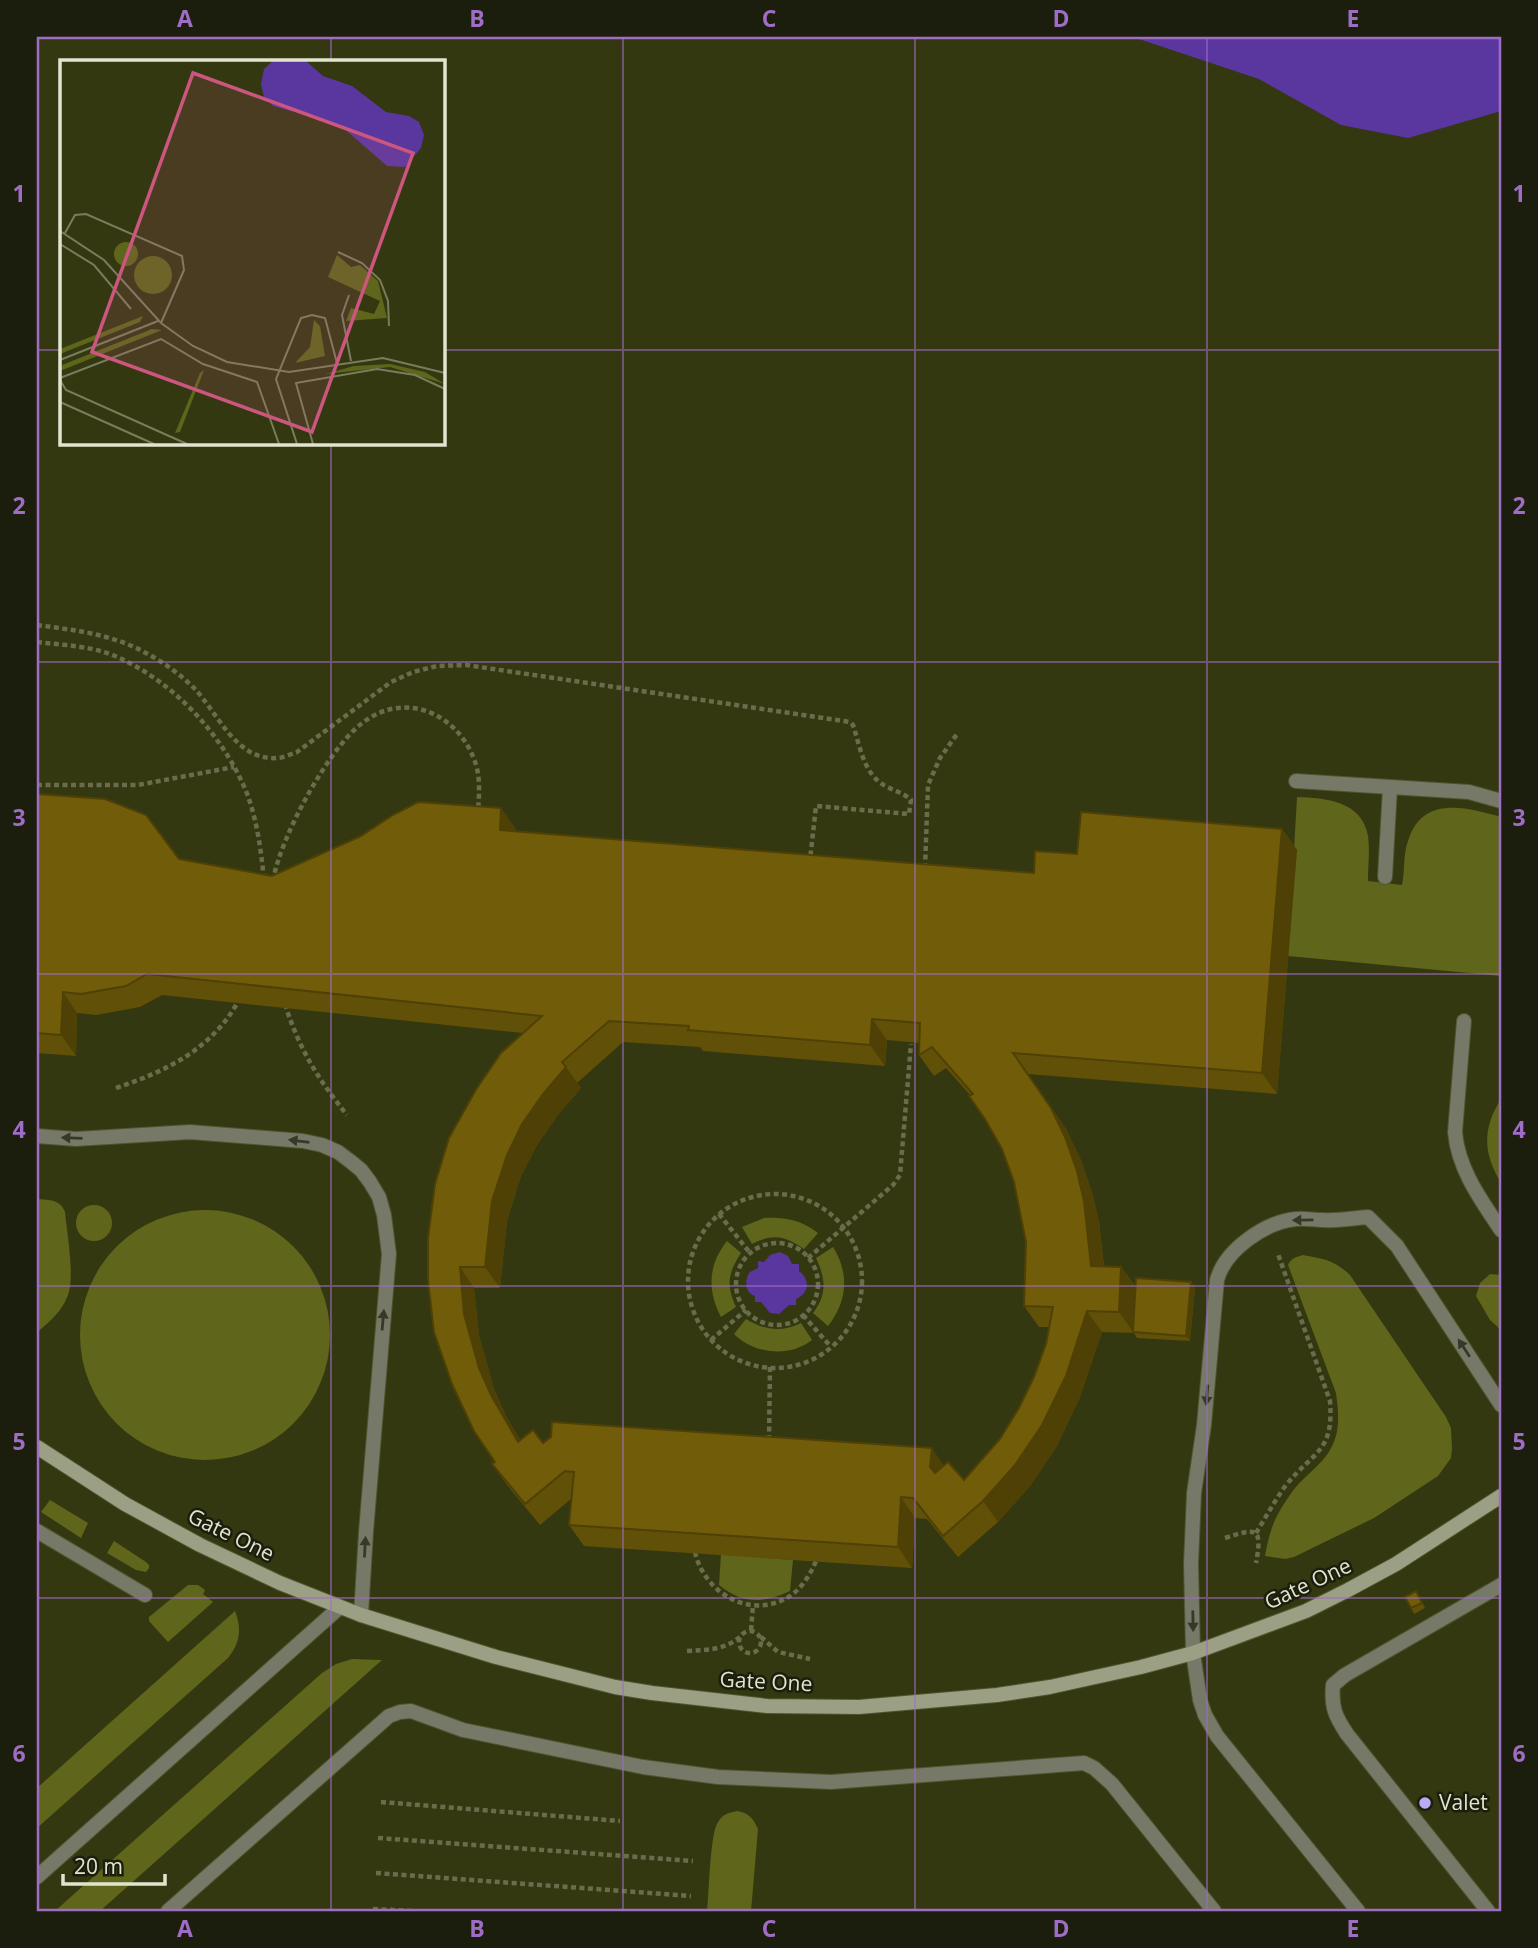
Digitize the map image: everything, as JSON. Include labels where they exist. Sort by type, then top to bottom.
[{"type":"street","name":"Gate One","points":[[37,1447],[125,1504],[200,1545],[340,1608],[496,1657],[615,1687],[767,1706],[859,1707],[997,1695],[1050,1687],[1193,1653],[1306,1611],[1348,1590],[1396,1564],[1501,1496]]},
{"type":"lane","points":[[1296,781],[1469,792],[1501,801]]},
{"type":"lane","points":[[1385,877],[1390,787]]},
{"type":"lane","points":[[1464,1021],[1456,1147],[1470,1180],[1501,1230]]},
{"type":"lane","points":[[37,1136],[76,1139],[190,1132],[303,1141],[338,1152],[361,1170],[370,1182],[379,1197],[384,1215],[389,1254],[361,1615]]},
{"type":"lane","points":[[1358,1911],[1217,1736],[1200,1700],[1193,1653],[1191,1564],[1194,1493],[1204,1425],[1219,1271],[1238,1247],[1274,1225],[1295,1219],[1326,1221],[1367,1217],[1397,1246],[1501,1405]]},
{"type":"lane","points":[[37,1531],[145,1595]]},
{"type":"lane","points":[[1488,1911],[1347,1734],[1335,1716],[1331,1700],[1333,1685],[1345,1675],[1501,1585]]},
{"type":"lane","points":[[37,1877],[340,1608]]},
{"type":"lane","points":[[168,1911],[389,1716],[411,1711],[463,1730],[643,1767],[718,1776],[831,1782],[1084,1763],[1112,1784],[1214,1911]]},
{"type":"path","points":[[37,625],[81,630],[144,652],[172,669],[194,688],[236,742],[252,754],[263,757],[279,758],[297,751],[391,682],[413,672],[437,666],[466,665],[850,722],[865,765],[883,785],[908,796],[911,800],[909,814],[816,806],[809,867]]},
{"type":"path","points":[[37,642],[92,649],[115,656],[163,684],[186,704],[214,736],[234,767],[246,793],[256,824],[265,879],[264,890]]},
{"type":"path","points":[[273,890],[273,878],[293,822],[323,769],[362,723],[378,714],[397,707],[418,708],[443,717],[462,735],[475,760],[479,786],[478,813]]},
{"type":"path","points":[[925,873],[928,785],[940,758],[957,734]]},
{"type":"path","points":[[37,785],[138,785],[234,767]]},
{"type":"path","points":[[116,1088],[151,1077],[187,1057],[230,1016],[240,997]]},
{"type":"path","points":[[284,1000],[299,1044],[326,1089],[347,1115]]},
{"type":"path","points":[[808,1258],[893,1185],[900,1174],[911,1044]]},
{"type":"path","points":[[754,1196],[797,1196],[818,1205],[843,1226],[859,1256],[863,1278],[860,1301],[852,1322],[831,1347],[801,1364],[759,1367],[740,1361],[711,1340],[698,1322],[691,1303],[689,1265],[695,1245],[719,1214],[754,1196]]},
{"type":"path","points":[[719,1214],[750,1253]]},
{"type":"path","points":[[786,1244],[798,1249],[808,1258],[815,1268],[817,1294],[812,1306],[803,1315],[791,1322],[777,1325],[763,1323],[742,1305],[736,1292],[736,1277],[741,1264],[750,1253],[761,1246],[786,1244]]},
{"type":"path","points":[[1256,1533],[1285,1487],[1314,1459],[1327,1440],[1332,1420],[1330,1401],[1278,1254]]},
{"type":"path","points":[[711,1340],[746,1310]]},
{"type":"path","points":[[803,1315],[831,1347]]},
{"type":"path","points":[[769,1444],[770,1367]]},
{"type":"path","points":[[1224,1538],[1251,1531],[1256,1533],[1260,1545],[1256,1563]]},
{"type":"path","points":[[695,1552],[705,1578],[717,1589],[733,1600],[753,1605],[767,1604],[790,1596],[806,1580],[817,1561]]},
{"type":"path","points":[[751,1630],[753,1605]]},
{"type":"path","points":[[687,1651],[716,1649],[730,1644],[744,1632],[751,1630]]},
{"type":"path","points":[[751,1630],[778,1652],[810,1659]]},
{"type":"path","points":[[740,1636],[739,1645],[748,1655],[760,1648],[761,1637]]},
{"type":"path","points":[[381,1802],[620,1821]]},
{"type":"path","points":[[378,1838],[693,1861]]},
{"type":"path","points":[[376,1873],[691,1896]]},
{"type":"path","points":[[373,1909],[412,1911]]},
{"type":"green space","points":[[1297,797],[1331,801],[1351,809],[1364,824],[1368,836],[1368,881],[1402,885],[1408,841],[1415,826],[1424,816],[1447,808],[1460,808],[1501,817],[1501,976],[1288,956]]},
{"type":"green space","points":[[1501,1099],[1501,1183],[1491,1161],[1487,1141],[1490,1121]]},
{"type":"green space","points":[[37,1199],[57,1202],[65,1212],[71,1277],[63,1306],[37,1332]]},
{"type":"green space","points":[[94,1205],[107,1210],[112,1223],[107,1236],[94,1241],[81,1236],[76,1223],[81,1210]]},
{"type":"green space","points":[[205,1210],[229,1212],[253,1219],[284,1238],[302,1256],[321,1287],[328,1311],[328,1359],[321,1383],[302,1414],[284,1432],[253,1451],[229,1458],[205,1460],[181,1458],[157,1451],[126,1432],[108,1414],[89,1383],[82,1359],[80,1335],[82,1311],[89,1287],[108,1256],[126,1238],[157,1219],[181,1212]]},
{"type":"green space","points":[[764,1218],[792,1220],[818,1233],[804,1249],[791,1241],[773,1237],[752,1244],[742,1227]]},
{"type":"green space","points":[[727,1241],[741,1253],[730,1279],[736,1307],[721,1317],[713,1297],[712,1278],[716,1259]]},
{"type":"green space","points":[[833,1247],[842,1267],[844,1288],[839,1307],[828,1326],[813,1313],[821,1300],[824,1287],[816,1258]]},
{"type":"green space","points":[[1303,1255],[1328,1261],[1350,1275],[1446,1417],[1451,1428],[1452,1448],[1451,1458],[1438,1476],[1374,1518],[1285,1559],[1265,1556],[1274,1522],[1292,1492],[1331,1449],[1338,1426],[1336,1393],[1288,1265],[1292,1259]]},
{"type":"green space","points":[[1490,1274],[1501,1275],[1501,1330],[1490,1320],[1476,1296],[1480,1283]]},
{"type":"green space","points":[[746,1319],[773,1329],[801,1323],[812,1340],[803,1346],[782,1351],[751,1346],[734,1334]]},
{"type":"green space","points":[[50,1500],[88,1523],[81,1538],[41,1512]]},
{"type":"green space","points":[[114,1541],[146,1562],[149,1568],[146,1572],[136,1570],[107,1553]]},
{"type":"green space","points":[[721,1554],[793,1560],[790,1591],[762,1600],[737,1596],[719,1585]]},
{"type":"green space","points":[[188,1585],[198,1585],[205,1590],[203,1594],[213,1602],[168,1642],[149,1621],[149,1617]]},
{"type":"green space","points":[[235,1611],[239,1636],[228,1658],[37,1828],[37,1788]]},
{"type":"green space","points":[[352,1659],[382,1660],[100,1911],[55,1911],[322,1673],[336,1664]]},
{"type":"green space","points":[[737,1811],[750,1817],[758,1829],[751,1911],[707,1911],[715,1828],[724,1816]]},
{"type":"shaded area","points":[[1133,37],[1501,37],[1501,111],[1408,138],[1341,125],[1259,79]]},
{"type":"shaded area","points":[[780,1252],[788,1256],[792,1264],[799,1264],[799,1271],[803,1274],[807,1286],[804,1293],[796,1299],[796,1305],[789,1305],[779,1314],[770,1313],[761,1302],[755,1302],[755,1296],[747,1289],[746,1282],[750,1272],[758,1268],[758,1261],[764,1262],[770,1255]]},
{"type":"building","points":[[37,794],[105,799],[146,815],[179,859],[272,876],[361,836],[418,802],[501,808],[500,830],[1034,873],[1035,851],[1077,854],[1081,812],[1282,829],[1262,1073],[1013,1053],[1051,1108],[1065,1137],[1084,1201],[1091,1266],[1121,1267],[1119,1312],[1087,1311],[1066,1376],[1042,1425],[1015,1465],[983,1501],[943,1536],[913,1498],[901,1497],[898,1547],[569,1525],[574,1472],[565,1471],[525,1504],[492,1464],[495,1462],[474,1431],[452,1384],[434,1332],[428,1280],[428,1238],[435,1184],[449,1138],[477,1088],[501,1053],[542,1016],[147,974],[126,986],[81,994],[63,992],[61,1035],[37,1033]],"holes":[[[872,1019],[920,1023],[919,1055],[932,1047],[973,1094],[969,1096],[1002,1149],[1014,1182],[1026,1242],[1024,1306],[1053,1307],[1046,1344],[1019,1408],[1000,1439],[964,1480],[948,1462],[935,1473],[930,1467],[932,1448],[552,1422],[551,1437],[543,1443],[533,1430],[518,1442],[479,1368],[464,1314],[460,1267],[485,1267],[492,1201],[507,1155],[522,1124],[566,1067],[562,1062],[609,1021],[689,1026],[688,1030],[870,1045]]]},
{"type":"building","points":[[1136,1278],[1191,1282],[1186,1336],[1133,1332]]},
{"type":"building","points":[[1416,1591],[1422,1603],[1411,1608],[1405,1597]]},
{"type":"place","name":"Valet","points":[[1425,1803]]}]
